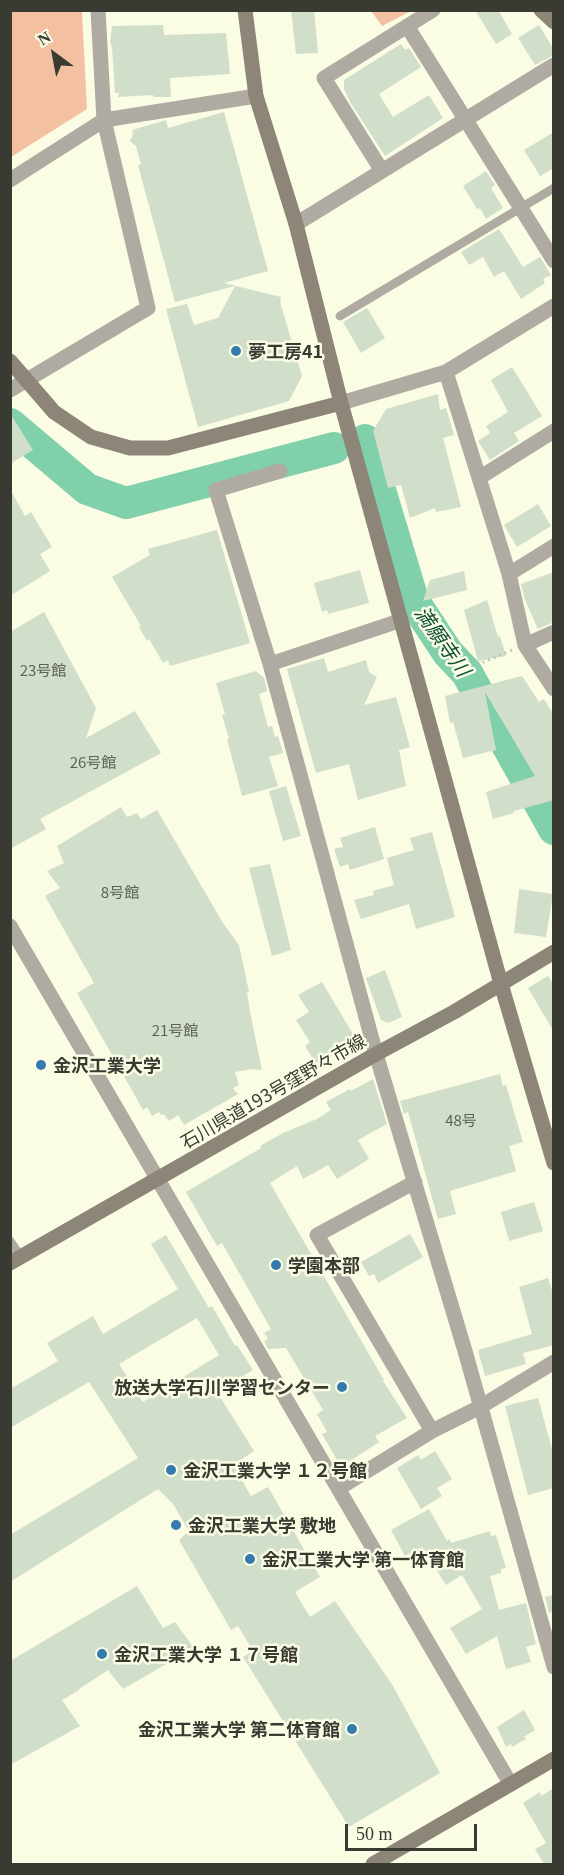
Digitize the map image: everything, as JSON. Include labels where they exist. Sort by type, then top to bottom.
[{"type":"street","points":[[10,390],[148,308],[104,120],[98,10]]},
{"type":"street","points":[[246,10],[256,96],[296,224],[341,403],[501,984],[554,1163]]},
{"type":"street","points":[[382,171],[324,78],[433,10]]},
{"type":"street","points":[[542,10],[554,22]]},
{"type":"street","points":[[407,26],[554,261]]},
{"type":"street","points":[[296,224],[554,64]]},
{"type":"street","points":[[10,180],[104,120],[256,96]]},
{"type":"street","points":[[10,361],[54,412],[91,436],[130,448],[168,448],[341,403],[446,372],[554,306]]},
{"type":"street","points":[[446,372],[509,574],[525,645],[554,690]]},
{"type":"street","points":[[479,477],[554,431]]},
{"type":"street","points":[[280,471],[216,490],[270,663],[376,1054],[554,1666]]},
{"type":"street","points":[[509,574],[554,546]]},
{"type":"street","points":[[270,663],[402,620]]},
{"type":"street","points":[[525,645],[554,632]]},
{"type":"street","points":[[10,926],[160,1179],[510,1783]]},
{"type":"street","name":"石川県道193号窪野々市線","points":[[16,1260],[376,1054],[454,1012],[554,952]]},
{"type":"street","points":[[415,1182],[317,1235],[432,1431]]},
{"type":"street","points":[[339,1488],[432,1431],[480,1407],[554,1362]]},
{"type":"street","points":[[373,1864],[554,1759]]},
{"type":"lane","points":[[340,316],[554,188]]},
{"type":"lane","points":[[10,1241],[16,1260]]},
{"type":"path","points":[[426,629],[439,625],[472,667],[525,645]]},
{"type":"shaded area","points":[[11,10],[82,11],[87,109],[11,157]]},
{"type":"shaded area","points":[[371,11],[411,11],[382,26]]},
{"type":"building","points":[[291,10],[314,10],[318,53],[296,54]]},
{"type":"building","points":[[475,10],[498,10],[512,34],[496,44]]},
{"type":"building","points":[[163,25],[164,35],[226,33],[230,74],[170,78],[171,97],[153,97],[153,95],[118,97],[119,93],[115,93],[110,42],[112,26]]},
{"type":"building","points":[[539,25],[554,50],[554,55],[535,65],[518,38]]},
{"type":"building","points":[[401,44],[405,50],[409,48],[421,67],[379,94],[393,117],[429,95],[443,118],[385,156],[350,102],[344,89],[344,80]]},
{"type":"building","points":[[224,112],[268,271],[224,283],[281,297],[280,302],[302,376],[289,401],[198,427],[166,309],[187,304],[194,325],[218,318],[235,286],[175,302],[138,165],[141,164],[136,146],[130,141],[132,130],[166,120],[168,128]]},
{"type":"building","points":[[554,132],[554,168],[540,176],[524,150]]},
{"type":"building","points":[[486,171],[495,185],[491,188],[503,208],[486,219],[463,186]]},
{"type":"building","points":[[499,229],[523,267],[540,257],[551,275],[543,279],[545,283],[521,299],[504,271],[494,277],[483,257],[469,265],[461,252]]},
{"type":"building","points":[[367,308],[385,338],[361,353],[343,322]]},
{"type":"building","points":[[512,367],[542,416],[514,433],[519,441],[490,460],[478,441],[490,433],[486,426],[508,412],[491,380]]},
{"type":"building","points":[[438,394],[440,410],[446,408],[454,435],[443,438],[461,507],[436,512],[435,508],[410,518],[401,485],[388,488],[373,431],[386,409]]},
{"type":"building","points":[[10,413],[33,450],[10,464]]},
{"type":"building","points":[[10,489],[25,516],[31,512],[52,547],[40,554],[50,571],[10,596]]},
{"type":"building","points":[[538,504],[551,526],[517,547],[504,525]]},
{"type":"building","points":[[217,530],[250,643],[170,666],[168,660],[163,663],[149,639],[147,641],[139,627],[141,626],[112,577],[150,555],[148,549]]},
{"type":"building","points":[[360,570],[369,603],[328,614],[327,610],[322,612],[314,583]]},
{"type":"building","points":[[464,571],[467,590],[423,601],[430,580]]},
{"type":"building","points":[[554,572],[554,622],[538,629],[525,600],[521,584]]},
{"type":"building","points":[[487,600],[506,656],[478,661],[464,610]]},
{"type":"building","points":[[44,612],[96,708],[86,738],[135,711],[161,753],[40,819],[46,829],[10,849],[10,632]]},
{"type":"building","points":[[324,658],[328,672],[366,660],[369,672],[377,677],[364,705],[396,697],[410,747],[399,750],[406,786],[358,800],[349,764],[316,773],[287,669]]},
{"type":"building","points":[[256,671],[264,678],[267,691],[259,694],[268,727],[272,726],[275,737],[278,736],[283,753],[269,757],[278,786],[242,796],[227,739],[229,739],[222,715],[225,714],[216,683]]},
{"type":"building","points":[[522,676],[539,702],[544,699],[554,715],[554,800],[493,819],[486,792],[535,776],[485,692],[496,750],[463,758],[453,722],[450,723],[445,696]]},
{"type":"building","points":[[286,786],[301,836],[283,841],[269,791]]},
{"type":"building","points":[[121,807],[127,817],[137,813],[141,819],[157,810],[223,923],[239,945],[249,992],[247,993],[251,1017],[262,1070],[235,1072],[239,1085],[233,1088],[238,1094],[184,1125],[178,1115],[169,1121],[164,1114],[161,1115],[159,1112],[152,1116],[147,1107],[143,1110],[77,993],[94,983],[45,896],[60,888],[47,871],[64,863],[57,846]]},
{"type":"building","points":[[375,827],[384,859],[350,870],[348,864],[340,867],[334,849],[343,847],[340,838]]},
{"type":"building","points":[[432,832],[455,917],[416,929],[409,904],[361,919],[354,900],[374,895],[373,891],[394,885],[387,858],[414,850],[410,838]]},
{"type":"building","points":[[270,864],[291,950],[272,956],[249,868]]},
{"type":"building","points":[[519,889],[553,894],[546,937],[514,933]]},
{"type":"building","points":[[385,970],[402,1017],[388,1023],[381,1020],[366,978]]},
{"type":"building","points":[[548,976],[554,985],[554,1032],[528,988]]},
{"type":"building","points":[[322,982],[357,1041],[317,1065],[305,1046],[310,1042],[296,1020],[309,1012],[298,995]]},
{"type":"building","points":[[500,1074],[503,1086],[506,1085],[523,1142],[509,1146],[516,1171],[450,1191],[456,1214],[438,1219],[408,1112],[404,1114],[400,1101]]},
{"type":"building","points":[[373,1079],[387,1124],[358,1140],[369,1159],[337,1179],[328,1165],[303,1179],[297,1166],[270,1183],[383,1381],[407,1418],[375,1436],[379,1442],[341,1467],[322,1434],[327,1432],[317,1414],[323,1410],[286,1348],[268,1349],[264,1341],[268,1339],[264,1333],[271,1329],[222,1243],[217,1246],[186,1192],[283,1133],[317,1119],[331,1110],[326,1102]]},
{"type":"building","points":[[534,1202],[543,1231],[509,1241],[501,1212]]},
{"type":"building","points":[[410,1234],[423,1257],[378,1283],[374,1274],[369,1276],[361,1262]]},
{"type":"building","points":[[166,1235],[209,1308],[212,1306],[235,1346],[237,1345],[253,1370],[217,1392],[254,1451],[233,1465],[251,1496],[268,1487],[320,1577],[295,1592],[310,1617],[335,1601],[393,1686],[440,1773],[349,1827],[243,1657],[253,1651],[238,1626],[231,1630],[179,1540],[189,1531],[173,1504],[158,1489],[10,1582],[10,1535],[138,1458],[89,1382],[10,1428],[10,1389],[58,1361],[47,1343],[93,1316],[103,1334],[178,1289],[151,1244]],"holes":[[[197,1318],[219,1355],[143,1402],[119,1364]]]},
{"type":"building","points":[[548,1278],[554,1297],[554,1345],[523,1353],[526,1364],[485,1376],[478,1350],[532,1334],[519,1287]]},
{"type":"building","points":[[538,1398],[554,1456],[554,1488],[528,1495],[505,1406]]},
{"type":"building","points":[[435,1451],[452,1479],[437,1488],[442,1496],[421,1509],[397,1468],[418,1455],[421,1460]]},
{"type":"building","points":[[429,1509],[447,1541],[449,1539],[451,1543],[490,1531],[491,1536],[496,1535],[506,1568],[501,1569],[501,1573],[490,1576],[499,1610],[526,1603],[536,1644],[526,1647],[531,1662],[506,1669],[497,1636],[466,1654],[450,1628],[482,1609],[462,1575],[446,1585],[422,1547],[405,1556],[391,1530]]},
{"type":"building","name":"金沢工業大学 １７号館","points":[[137,1586],[163,1628],[175,1622],[194,1648],[123,1689],[108,1670],[62,1700],[80,1726],[10,1765],[10,1661]]},
{"type":"building","points":[[554,1595],[554,1611],[549,1613],[545,1597]]},
{"type":"building","points":[[524,1710],[535,1730],[524,1737],[526,1739],[512,1747],[511,1744],[506,1747],[497,1727]]},
{"type":"building","points":[[554,1788],[554,1864],[544,1864],[535,1849],[546,1843],[523,1803],[540,1792],[541,1796]]},
{"type":"waterway","name":"満願寺川","points":[[10,424],[87,489],[126,503],[334,448]]},
{"type":"waterway","name":"満願寺川","points":[[365,440],[413,600],[448,653],[467,673],[554,829]]},
{"type":"place","name":"夢工房41","points":[[236,351]]},
{"type":"place","name":"金沢工業大学","points":[[41,1065]]},
{"type":"place","name":"学園本部","points":[[276,1265]]},
{"type":"place","name":"放送大学石川学習センター","points":[[342,1387]]},
{"type":"place","name":"金沢工業大学 １２号館","points":[[171,1470]]},
{"type":"place","name":"金沢工業大学 敷地","points":[[176,1525]]},
{"type":"place","name":"金沢工業大学 第一体育館","points":[[250,1559]]},
{"type":"place","name":"金沢工業大学 １７号館","points":[[102,1654]]},
{"type":"place","name":"金沢工業大学 第二体育館","points":[[352,1729]]}]
